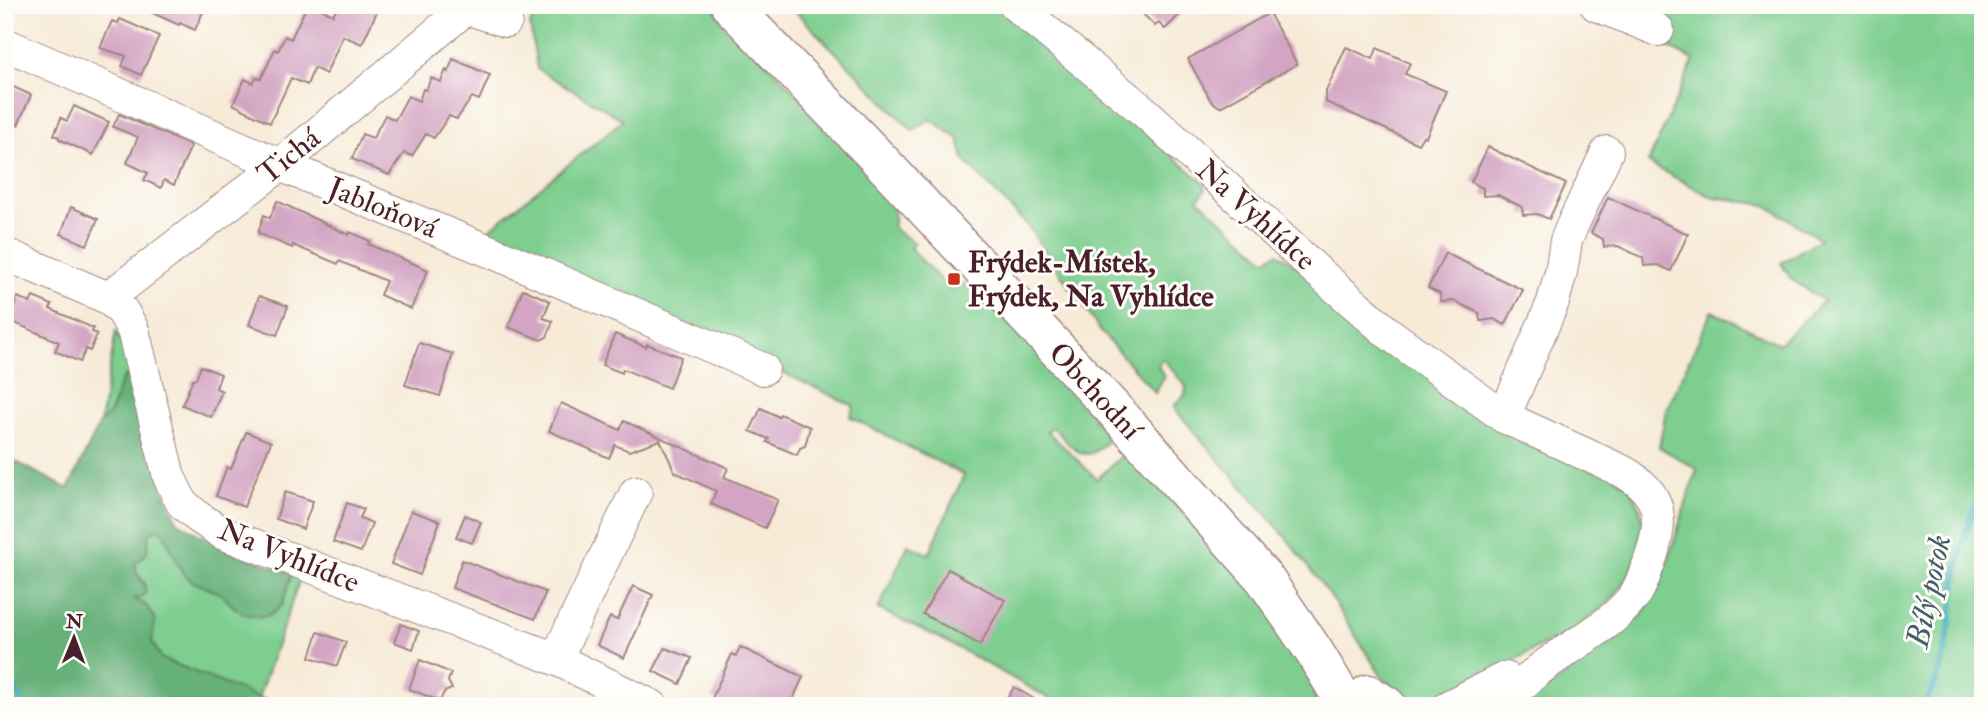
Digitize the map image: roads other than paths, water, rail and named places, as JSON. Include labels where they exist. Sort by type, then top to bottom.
[{"type":"main road","name":"Obchodní","points":[[730,5],[1118,414],[1264,578],[1315,653],[1369,703]]},
{"type":"main road","name":"Obchodní","points":[[760,5],[890,145],[1137,402],[1282,567],[1335,640],[1369,703]]},
{"type":"main road","points":[[1315,653],[1323,706]]},
{"type":"street","name":"Na Vyhlídce","points":[[1015,5],[1147,114],[1387,332],[1504,417],[1639,480],[1649,490],[1656,502],[1658,516],[1655,546],[1643,580],[1632,599],[1614,618],[1593,634],[1543,666],[1518,688],[1486,706]]},
{"type":"street","points":[[1596,5],[1658,30]]},
{"type":"street","points":[[461,7],[506,21]]},
{"type":"street","name":"Tichá","points":[[108,298],[280,165],[461,7]]},
{"type":"street","name":"Jabloňová","points":[[5,44],[280,165],[506,258],[763,369]]},
{"type":"street","points":[[1504,417],[1553,302],[1566,241],[1607,152]]},
{"type":"street","name":"Na Vyhlídce","points":[[5,254],[108,298],[123,312],[133,330],[169,477],[182,503],[198,517],[222,533],[556,659],[652,706]]},
{"type":"street","points":[[556,659],[636,492]]},
{"type":"street","name":"Na Vyhlídce","points":[[1449,706],[1507,677],[1543,666]]},
{"type":"waterway","name":"Bílý potok","points":[[1922,706],[1941,669],[1964,538],[1983,486]]},
{"type":"waterway","points":[[5,671],[24,706]]},
{"type":"place","name":"Frýdek-Místek, Frýdek, Na Vyhlídce","points":[[954,279]]}]
